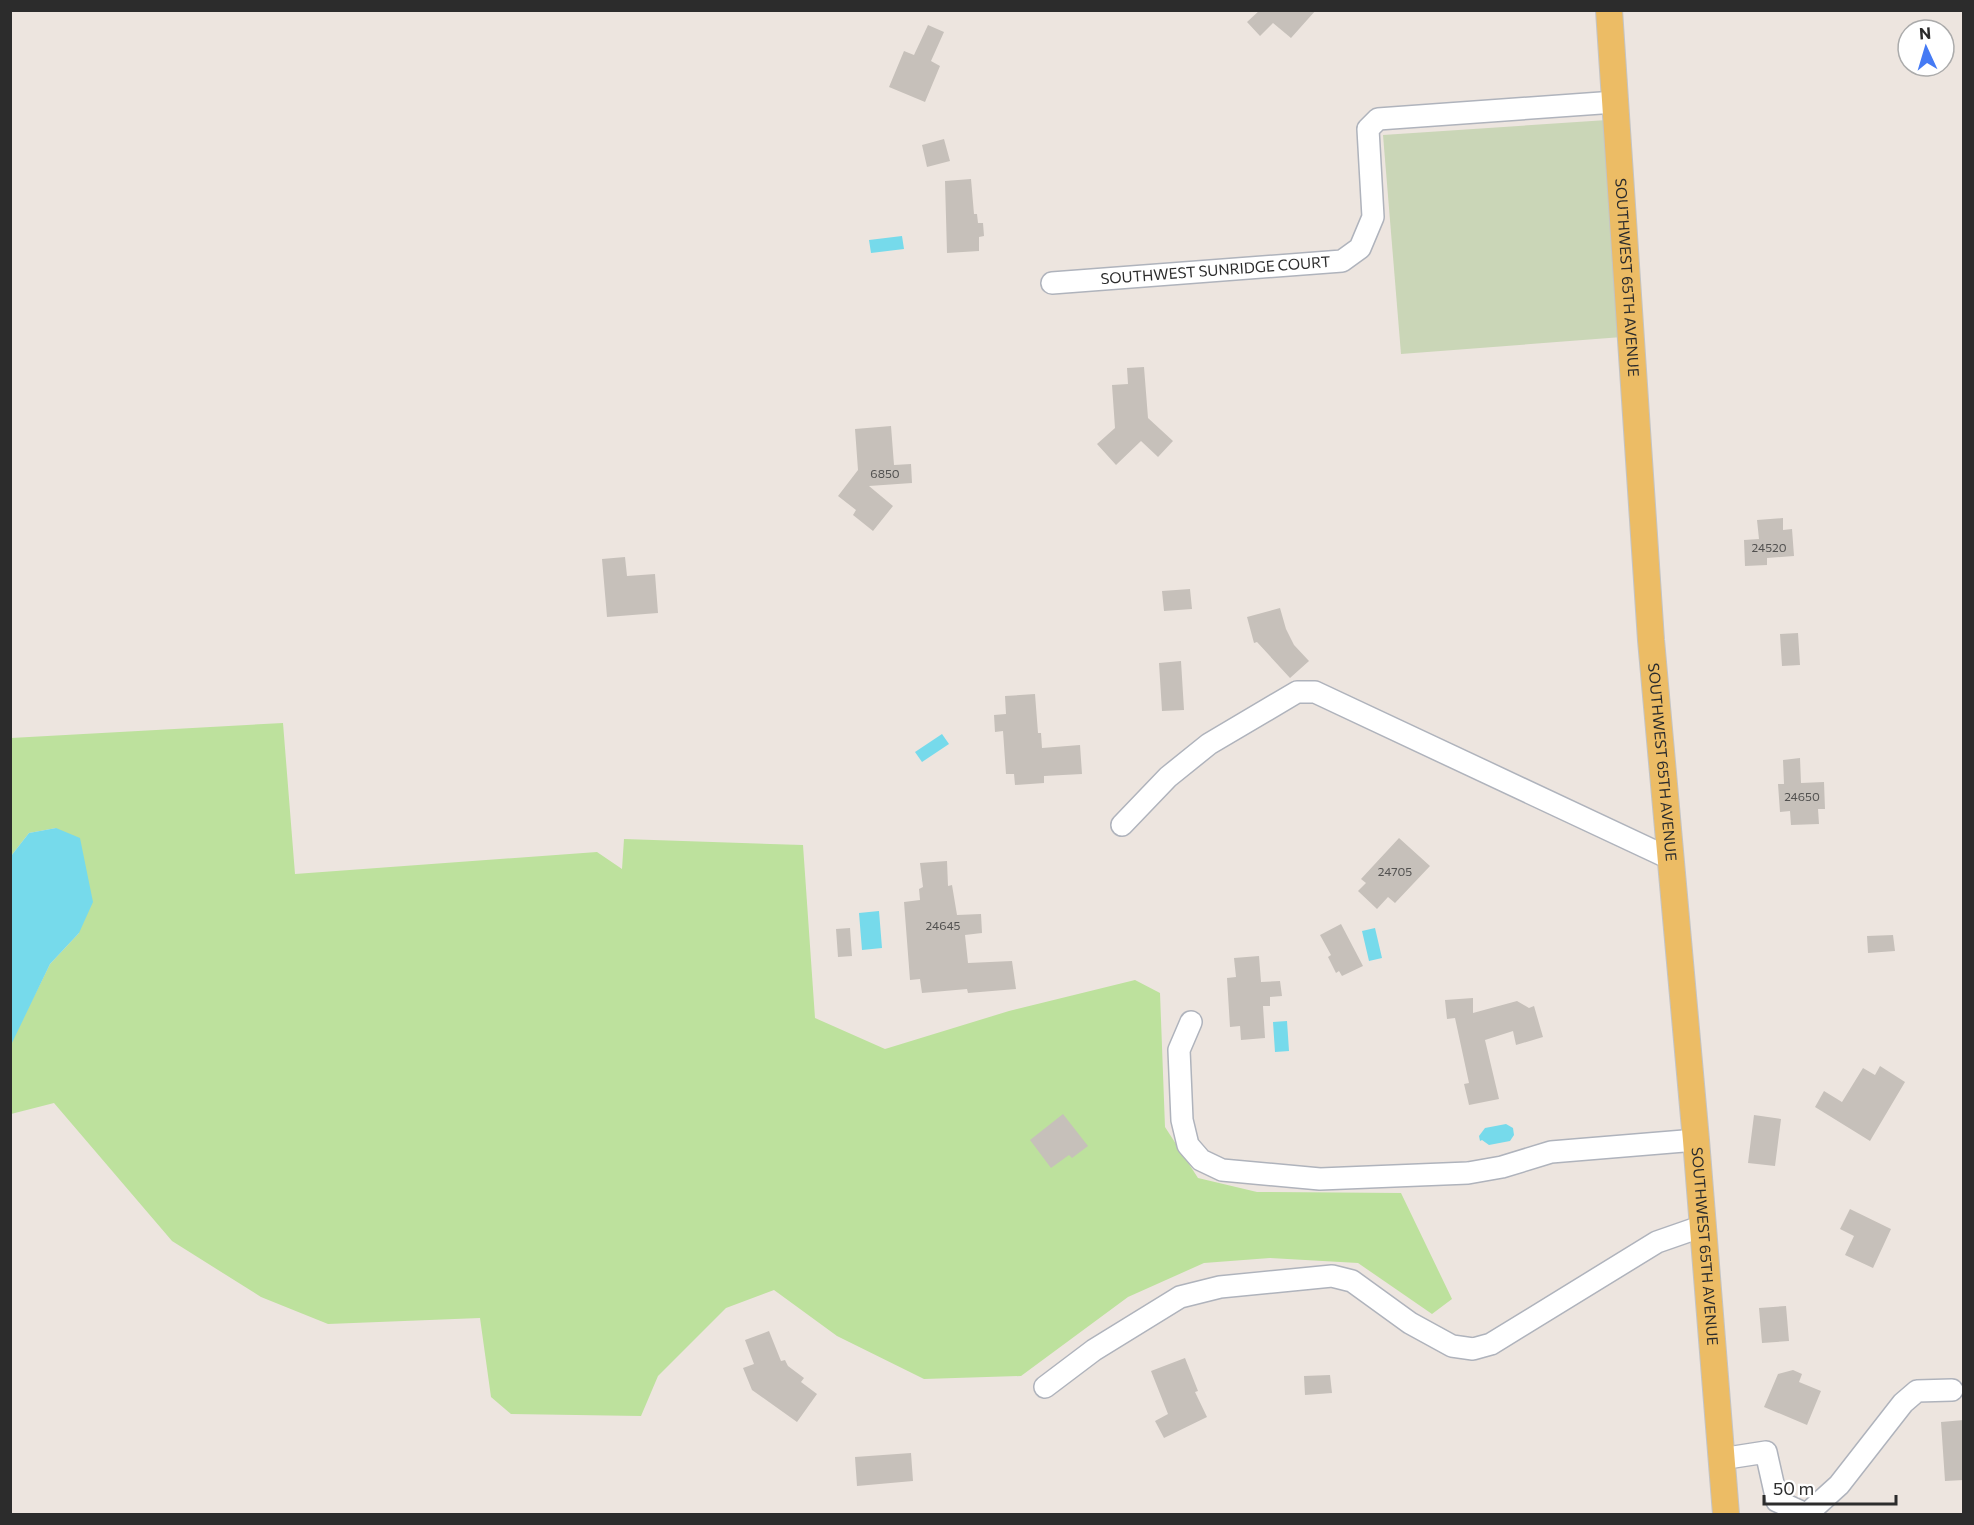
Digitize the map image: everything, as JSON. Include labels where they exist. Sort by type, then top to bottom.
[{"type":"main road","name":"SOUTHWEST 65TH AVENUE","points":[[1609,10],[1651,640],[1696,1140],[1726,1515]]},
{"type":"street","name":"SOUTHWEST SUNRIDGE COURT","points":[[1052,284],[1342,261],[1360,248],[1373,217],[1368,129],[1378,118],[1616,102]]},
{"type":"street","points":[[1122,825],[1168,777],[1209,744],[1297,692],[1315,692],[1671,859]]},
{"type":"street","points":[[1191,1022],[1179,1050],[1182,1120],[1188,1145],[1201,1160],[1222,1170],[1320,1179],[1468,1173],[1502,1167],[1551,1152],[1696,1140]]},
{"type":"street","points":[[1045,1387],[1094,1350],[1180,1297],[1220,1287],[1332,1276],[1352,1281],[1410,1323],[1452,1346],[1473,1349],[1491,1344],[1657,1242],[1703,1226]]},
{"type":"street","points":[[1721,1459],[1766,1452],[1777,1501],[1807,1515],[1839,1485],[1903,1403],[1917,1391],[1952,1390]]},
{"type":"green space","points":[[1607,120],[1622,337],[1401,354],[1383,135]]},
{"type":"green space","points":[[283,723],[295,874],[597,852],[622,869],[624,839],[803,845],[815,1018],[885,1049],[1009,1011],[1135,980],[1160,993],[1165,1127],[1198,1178],[1257,1192],[1401,1193],[1452,1299],[1432,1314],[1358,1263],[1270,1258],[1204,1263],[1128,1297],[1021,1376],[924,1379],[837,1336],[774,1290],[726,1308],[658,1376],[641,1416],[511,1414],[491,1397],[480,1318],[328,1324],[261,1297],[172,1241],[54,1103],[11,1114],[10,1045],[50,964],[79,933],[56,828],[29,833],[11,856],[11,738]]},
{"type":"water","points":[[902,236],[904,249],[871,253],[869,240]]},
{"type":"water","points":[[942,734],[949,744],[922,762],[915,752]]},
{"type":"water","points":[[56,828],[80,838],[93,902],[79,933],[50,964],[11,1045],[11,856],[29,833]]},
{"type":"water","points":[[879,911],[882,948],[862,950],[859,913]]},
{"type":"water","points":[[1375,928],[1382,958],[1369,961],[1362,931]]},
{"type":"water","points":[[1287,1021],[1289,1051],[1275,1052],[1273,1022]]},
{"type":"water","points":[[1506,1124],[1513,1128],[1514,1135],[1510,1141],[1489,1145],[1480,1141],[1479,1136],[1485,1128]]},
{"type":"building","points":[[1260,10],[1316,10],[1291,38],[1273,23],[1260,36],[1247,22]]},
{"type":"building","points":[[928,25],[944,32],[931,61],[940,66],[925,102],[889,87],[904,51],[914,55]]},
{"type":"building","points":[[944,139],[950,161],[927,167],[922,145]]},
{"type":"building","points":[[971,179],[974,214],[977,214],[978,223],[983,223],[984,236],[979,237],[979,251],[947,253],[945,181]]},
{"type":"building","points":[[1144,367],[1148,418],[1173,441],[1158,457],[1141,441],[1116,465],[1097,444],[1115,428],[1112,385],[1128,384],[1127,368]]},
{"type":"building","points":[[891,426],[894,465],[911,464],[912,483],[869,486],[893,506],[873,531],[853,515],[856,510],[838,496],[858,470],[855,429]]},
{"type":"building","points":[[1783,518],[1783,530],[1792,529],[1794,556],[1767,558],[1767,565],[1745,566],[1744,540],[1759,539],[1757,520]]},
{"type":"building","points":[[625,557],[627,576],[655,574],[658,613],[607,617],[602,559]]},
{"type":"building","points":[[1190,589],[1192,609],[1164,611],[1162,591]]},
{"type":"building","points":[[1280,608],[1286,629],[1294,645],[1309,661],[1290,678],[1257,642],[1254,643],[1247,617]]},
{"type":"building","points":[[1798,633],[1800,665],[1782,666],[1780,634]]},
{"type":"building","points":[[1181,661],[1184,710],[1162,711],[1159,663]]},
{"type":"building","points":[[1035,694],[1038,733],[1041,733],[1042,748],[1080,745],[1082,774],[1044,776],[1044,783],[1015,785],[1014,774],[1006,774],[1003,731],[995,732],[994,715],[1006,714],[1005,696]]},
{"type":"building","points":[[1800,758],[1801,783],[1824,782],[1825,809],[1818,809],[1819,824],[1791,825],[1790,811],[1780,812],[1778,784],[1784,784],[1783,760]]},
{"type":"building","points":[[1399,838],[1430,866],[1395,903],[1388,897],[1377,909],[1358,891],[1366,883],[1361,879]]},
{"type":"building","points":[[947,861],[948,886],[952,885],[957,915],[981,914],[982,933],[965,935],[968,963],[1012,961],[1016,989],[968,993],[967,989],[922,993],[920,979],[910,980],[904,902],[920,900],[919,889],[923,887],[920,863]]},
{"type":"building","points":[[1341,924],[1363,966],[1342,976],[1339,971],[1336,973],[1328,957],[1331,955],[1320,935]]},
{"type":"building","points":[[850,928],[852,956],[838,957],[836,929]]},
{"type":"building","points":[[1893,935],[1895,951],[1868,953],[1867,936]]},
{"type":"building","points":[[1259,956],[1261,982],[1280,981],[1282,996],[1270,997],[1270,1006],[1263,1006],[1265,1038],[1241,1040],[1240,1026],[1230,1027],[1227,978],[1236,977],[1234,958]]},
{"type":"building","points":[[1473,998],[1473,1013],[1517,1001],[1529,1008],[1534,1006],[1543,1037],[1516,1045],[1513,1031],[1485,1040],[1499,1099],[1469,1105],[1464,1084],[1469,1083],[1455,1018],[1447,1019],[1445,1000]]},
{"type":"building","points":[[1880,1066],[1905,1082],[1870,1141],[1815,1107],[1824,1091],[1842,1102],[1863,1068],[1875,1075]]},
{"type":"building","points":[[1063,1114],[1088,1146],[1072,1158],[1069,1155],[1051,1168],[1030,1140]]},
{"type":"building","points":[[1754,1115],[1781,1119],[1775,1166],[1748,1163]]},
{"type":"building","points":[[1850,1209],[1891,1229],[1873,1268],[1845,1255],[1854,1236],[1840,1229]]},
{"type":"building","points":[[1786,1306],[1789,1341],[1762,1343],[1759,1308]]},
{"type":"building","points":[[769,1331],[781,1361],[785,1360],[788,1366],[804,1378],[801,1382],[817,1394],[797,1422],[752,1390],[743,1368],[754,1364],[745,1340]]},
{"type":"building","points":[[1185,1358],[1198,1391],[1195,1392],[1207,1417],[1164,1438],[1155,1421],[1168,1414],[1151,1371]]},
{"type":"building","points":[[1793,1370],[1802,1374],[1799,1382],[1821,1391],[1807,1425],[1764,1407],[1778,1374]]},
{"type":"building","points":[[1330,1375],[1332,1393],[1305,1395],[1304,1376]]},
{"type":"building","points":[[1964,1420],[1964,1480],[1945,1481],[1941,1422]]},
{"type":"building","points":[[911,1453],[913,1481],[857,1486],[855,1457]]}]
